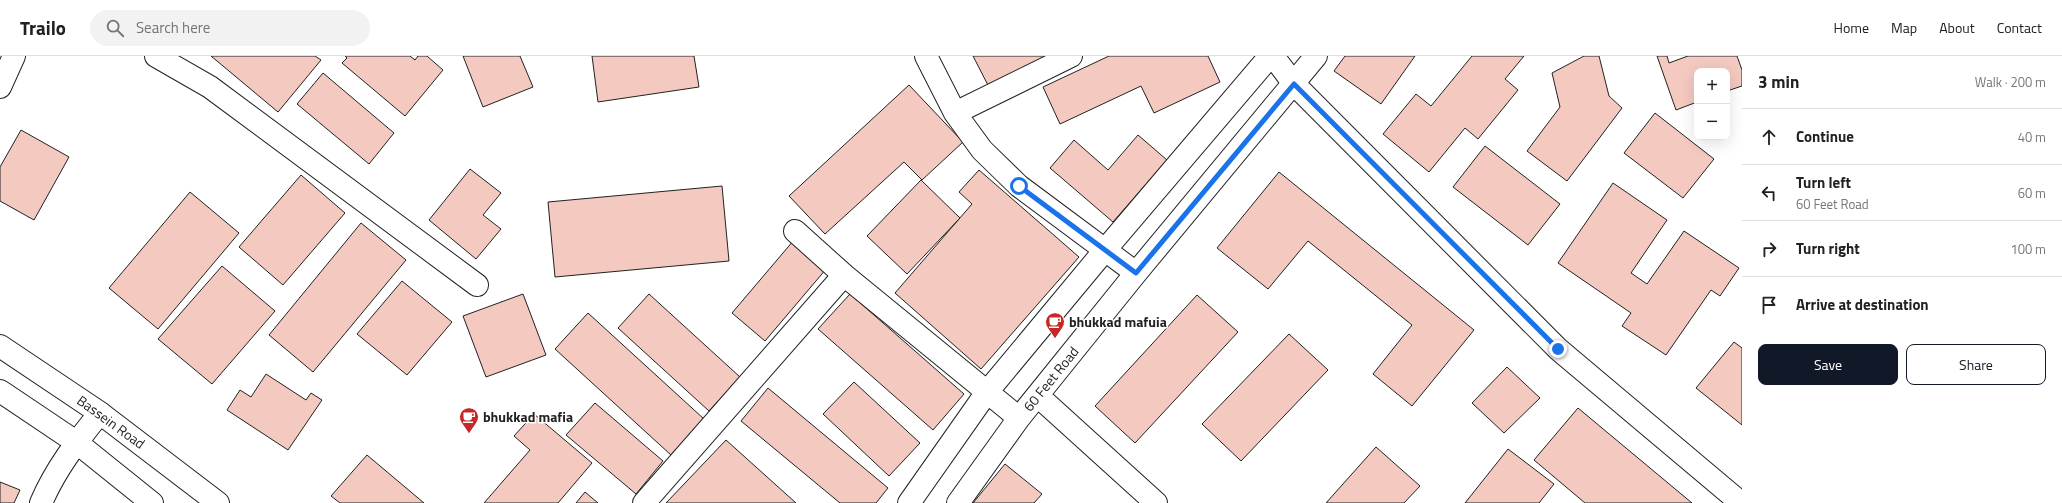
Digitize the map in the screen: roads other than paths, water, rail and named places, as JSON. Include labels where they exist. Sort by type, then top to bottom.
[{"type":"street","points":[[0,87],[14,56]]},
{"type":"street","points":[[158,56],[210,87],[477,284]]},
{"type":"street","points":[[926,56],[955,112],[982,150],[1019,186],[1136,273]]},
{"type":"street","points":[[955,112],[1071,56]]},
{"type":"street","points":[[909,503],[987,392],[1105,250],[1270,56]]},
{"type":"street","points":[[1274,56],[1294,84],[1558,349],[1741,503]]},
{"type":"street","name":"60 Feet Road","points":[[958,503],[1019,418],[1136,273],[1316,56]]},
{"type":"street","points":[[795,231],[844,275],[1019,418]]},
{"type":"street","points":[[644,503],[844,275]]},
{"type":"street","name":"Bassein Road","points":[[0,346],[100,413],[218,503]]},
{"type":"street","points":[[0,391],[76,442],[152,503]]},
{"type":"street","points":[[1038,396],[1156,503]]},
{"type":"street","points":[[41,503],[47,489],[76,442],[100,413]]},
{"type":"place","name":"bhukkad mafuia","points":[[1055,339]]},
{"type":"place","name":"bhukkad mafia","points":[[469,434]]}]
